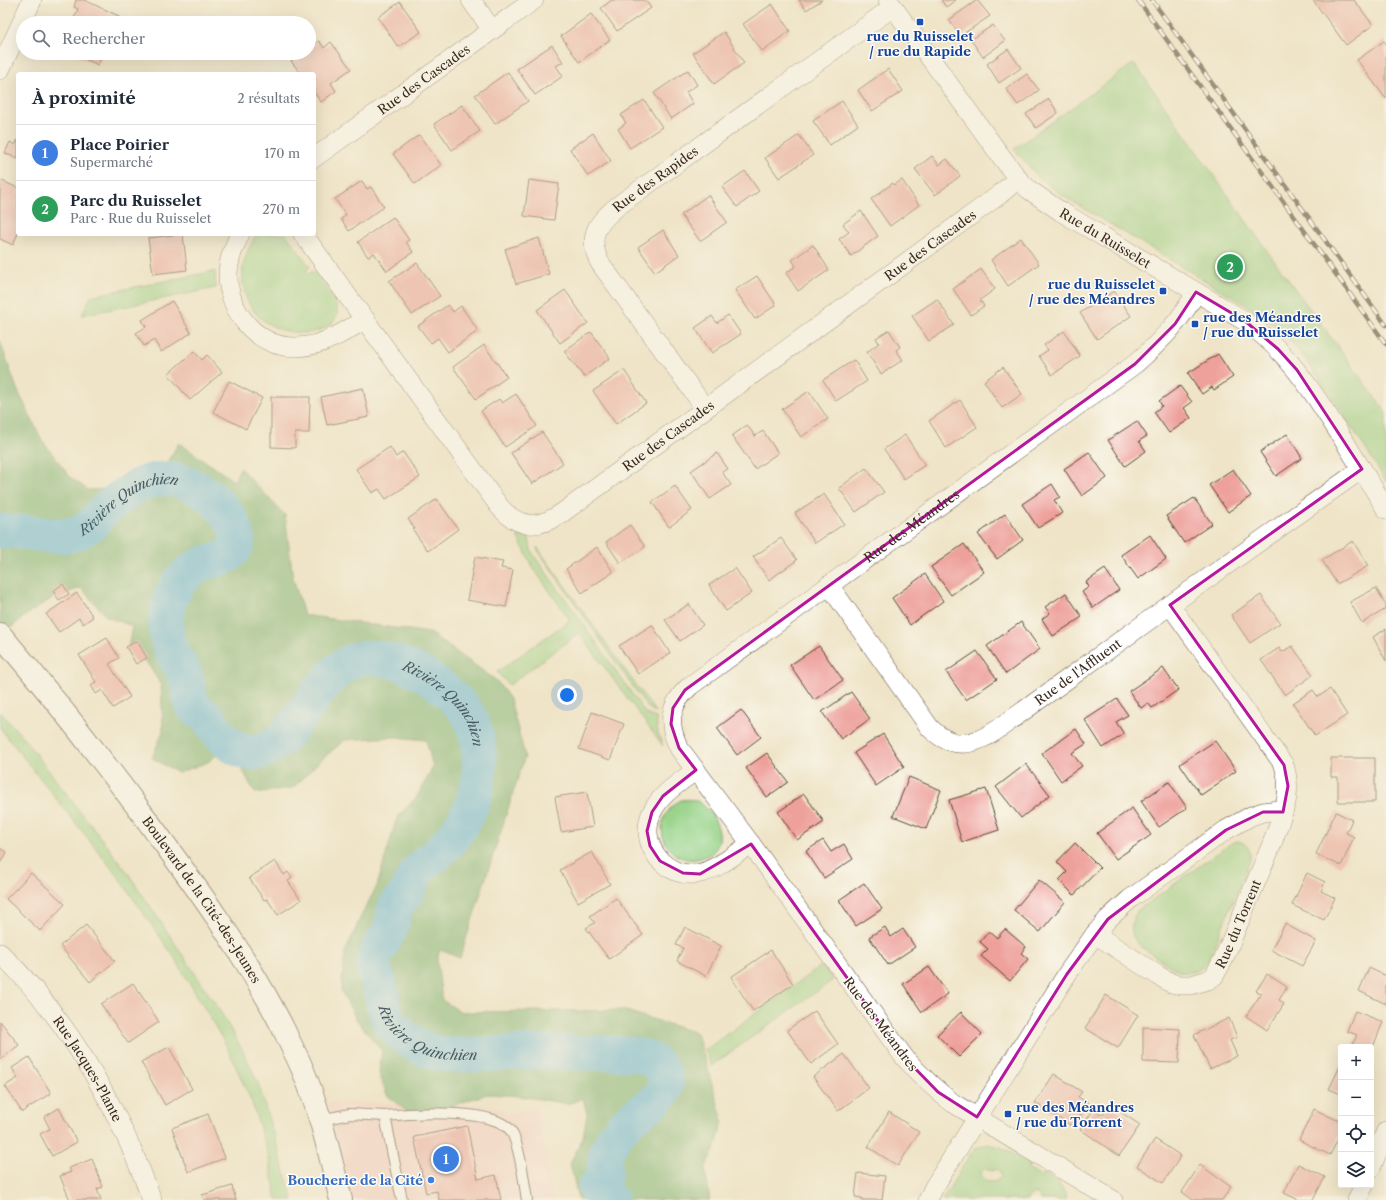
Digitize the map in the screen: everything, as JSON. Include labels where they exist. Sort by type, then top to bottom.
[{"type":"main road","name":"Boulevard de la Cité-des-Jeunes","points":[[0,634],[118,781],[185,872],[223,926],[265,994],[302,1067],[320,1120],[341,1200]]},
{"type":"street","points":[[25,16],[32,0]]},
{"type":"street","points":[[471,0],[492,30]]},
{"type":"street","name":"Rue des Cascades","points":[[316,157],[534,0]]},
{"type":"street","name":"Rue du Ruisselet","points":[[891,4],[994,148],[1018,179],[1037,196],[1245,321],[1269,339],[1297,370],[1362,469],[1386,509]]},
{"type":"street","name":"Rue des Rapides","points":[[706,408],[602,266],[594,248],[593,240],[595,231],[599,223],[619,205],[891,4]]},
{"type":"street","points":[[0,70],[16,35]]},
{"type":"street","name":"Rue des Cascades","points":[[303,236],[499,506],[509,516],[518,522],[539,524],[557,517],[999,195],[1018,179]]},
{"type":"street","points":[[239,236],[230,261],[228,286],[235,308],[242,319],[261,337],[273,343],[284,346],[298,347],[312,345],[340,335],[364,319]]},
{"type":"street","name":"Rue des Méandres","points":[[1113,1200],[1090,1194],[977,1117],[953,1103],[925,1080],[904,1057],[751,844],[679,748],[672,732],[671,724],[673,708],[680,696],[690,686],[1135,364],[1153,348],[1184,314],[1196,292]]},
{"type":"street","name":"Rue de l'Affluent","points":[[829,585],[930,728],[941,738],[953,743],[959,744],[974,742],[989,736],[1362,469]]},
{"type":"street","name":"Rue du Torrent","points":[[1096,934],[1171,982],[1181,985],[1191,985],[1208,980],[1214,976],[1223,960],[1272,844],[1287,797],[1288,786],[1284,765],[1170,605]]},
{"type":"street","points":[[696,770],[663,796],[652,812],[648,821],[647,830],[648,838],[654,853],[660,861],[673,870],[683,873],[700,874],[714,868],[751,844]]},
{"type":"street","points":[[928,1200],[934,1187],[977,1117],[1067,974],[1108,918],[1121,906],[1226,830],[1251,816],[1262,812],[1278,810],[1283,812]]},
{"type":"street","name":"Rue Jacques-Plante","points":[[0,953],[46,1003],[82,1056],[121,1124],[137,1160],[152,1200]]},
{"type":"street","points":[[1374,1161],[1386,1131]]},
{"type":"street","points":[[1357,1200],[1363,1188]]},
{"type":"lane","points":[[320,1120],[350,1114],[386,1116],[406,1114],[460,1114],[498,1122],[505,1125],[515,1141],[527,1200]]},
{"type":"lane","points":[[386,1116],[402,1200]]},
{"type":"highlighted area","points":[[1196,292],[1245,321],[1278,349],[1297,370],[1362,469],[1170,605],[1284,765],[1288,786],[1283,812],[1263,812],[1226,830],[1108,919],[1067,974],[977,1117],[938,1092],[904,1057],[751,844],[700,874],[683,873],[660,861],[650,846],[647,831],[652,812],[663,796],[696,770],[679,748],[671,724],[673,708],[685,690],[1135,364],[1175,324]]},
{"type":"shaded area","points":[[328,1102],[476,1105],[505,1110],[508,1114],[536,1107],[554,1200],[350,1200]]},
{"type":"green space","points":[[1134,63],[1270,255],[1386,412],[1386,482],[1337,405],[1311,368],[1290,341],[1277,329],[1262,316],[1241,302],[1063,196],[1039,178],[1014,149]]},
{"type":"green space","points":[[255,236],[287,236],[310,267],[306,270],[309,274],[313,271],[327,288],[336,303],[337,307],[335,320],[324,328],[308,333],[290,332],[271,325],[255,313],[245,294],[243,268],[246,255]]},
{"type":"green space","points":[[215,271],[216,288],[82,315],[91,296]]},
{"type":"green space","points":[[0,341],[17,389],[42,440],[70,477],[88,490],[122,488],[157,478],[179,443],[234,481],[240,468],[285,515],[293,578],[304,615],[430,633],[497,681],[510,699],[525,756],[460,958],[440,950],[437,960],[442,1000],[461,1012],[623,1010],[697,1033],[723,1121],[716,1146],[705,1169],[710,1200],[578,1200],[570,1164],[583,1137],[587,1114],[583,1098],[568,1104],[519,1096],[487,1094],[433,1112],[407,1112],[387,1095],[379,1073],[382,1051],[356,1019],[341,990],[345,952],[364,910],[377,886],[397,817],[416,798],[433,767],[426,740],[395,737],[345,740],[321,760],[293,788],[255,793],[229,745],[208,762],[178,773],[152,758],[163,731],[161,685],[148,664],[128,648],[132,626],[107,617],[81,588],[54,597],[28,614],[7,631],[0,624]]},
{"type":"green space","points":[[517,536],[529,537],[531,550],[535,557],[646,714],[656,718],[658,733],[663,746],[579,633],[509,685],[497,672],[570,620],[534,569]]},
{"type":"green space","points":[[537,547],[656,713],[647,707]]},
{"type":"green space","points":[[0,712],[21,735],[128,873],[220,1011],[243,1051],[258,1083],[293,1200],[277,1200],[268,1154],[251,1100],[226,1045],[176,960],[117,875],[0,728]]},
{"type":"green space","points":[[681,800],[692,800],[703,805],[716,822],[719,835],[718,843],[715,850],[711,854],[693,859],[681,858],[672,852],[665,843],[662,832],[663,820],[669,809]]},
{"type":"green space","points":[[1238,841],[1248,848],[1250,860],[1209,959],[1204,965],[1200,969],[1188,973],[1179,971],[1140,945],[1132,934],[1131,927],[1138,910],[1233,842]]},
{"type":"green space","points":[[822,965],[833,980],[711,1066],[705,1050]]},
{"type":"green space","points":[[988,1144],[1001,1147],[1030,1164],[1028,1169],[1041,1177],[1044,1172],[1056,1181],[1062,1187],[1066,1200],[1041,1200],[1039,1195],[1034,1193],[1028,1200],[942,1200],[971,1153],[976,1148]],"holes":[[[984,1169],[992,1171],[996,1169],[1001,1173],[1001,1177],[994,1182],[985,1181],[981,1176],[981,1173]]]},
{"type":"building","points":[[76,0],[84,0],[119,16],[75,16],[78,9],[74,7]]},
{"type":"building","points":[[612,0],[645,0],[651,8],[617,31],[601,8]]},
{"type":"building","points":[[799,0],[822,0],[806,10]]},
{"type":"building","points":[[941,0],[956,0],[946,7]]},
{"type":"building","points":[[977,0],[990,16],[960,36],[949,20]]},
{"type":"building","points":[[1313,0],[1354,0],[1373,25],[1346,45]]},
{"type":"building","points":[[400,2],[421,32],[398,47],[378,17]]},
{"type":"building","points":[[772,4],[790,31],[762,51],[743,24]]},
{"type":"building","points":[[591,14],[610,40],[579,62],[561,36]]},
{"type":"building","points":[[993,25],[1005,41],[983,57],[971,40]]},
{"type":"building","points":[[724,32],[744,63],[714,84],[693,53]]},
{"type":"building","points":[[319,41],[324,48],[331,42],[351,69],[331,83],[336,91],[321,102],[316,95],[316,72],[299,72],[291,61],[316,60],[316,43]]},
{"type":"building","points":[[1384,41],[1386,43],[1386,99],[1357,60]]},
{"type":"building","points":[[552,45],[563,62],[556,66],[563,76],[535,95],[517,69]]},
{"type":"building","points":[[1008,49],[1021,68],[999,83],[987,64]]},
{"type":"building","points":[[87,60],[100,60],[98,65]]},
{"type":"building","points":[[888,69],[903,91],[872,111],[858,90]]},
{"type":"building","points":[[688,70],[697,85],[686,92],[693,104],[671,119],[654,93]]},
{"type":"building","points":[[508,72],[528,101],[495,124],[475,95]]},
{"type":"building","points":[[1027,74],[1039,90],[1018,105],[1006,89]]},
{"type":"building","points":[[1049,99],[1058,113],[1036,128],[1026,114]]},
{"type":"building","points":[[644,100],[662,127],[630,148],[618,129],[626,123],[621,115]]},
{"type":"building","points":[[842,101],[858,125],[830,145],[813,121]]},
{"type":"building","points":[[462,105],[480,131],[452,150],[434,124]]},
{"type":"building","points":[[593,133],[611,161],[588,176],[570,149]]},
{"type":"building","points":[[419,135],[441,165],[415,184],[393,154]]},
{"type":"building","points":[[799,135],[813,155],[779,178],[765,158]]},
{"type":"building","points":[[10,142],[15,145],[16,143],[16,158],[5,153]]},
{"type":"building","points":[[932,156],[939,165],[947,159],[960,176],[935,195],[915,169]]},
{"type":"building","points":[[745,171],[759,191],[737,207],[722,187]]},
{"type":"building","points":[[0,180],[16,187],[17,236],[13,245],[0,239]]},
{"type":"building","points":[[529,180],[559,184],[554,220],[524,216]]},
{"type":"building","points":[[902,180],[919,205],[890,226],[871,199],[893,183],[894,185]]},
{"type":"building","points":[[362,181],[367,189],[371,187],[384,207],[349,231],[341,219],[346,215],[335,199]]},
{"type":"building","points":[[708,195],[727,222],[700,241],[681,215]]},
{"type":"building","points":[[861,211],[878,236],[851,256],[839,239],[849,232],[843,224]]},
{"type":"building","points":[[393,217],[409,240],[406,242],[413,252],[387,271],[374,253],[368,257],[358,242]]},
{"type":"building","points":[[663,230],[679,255],[655,272],[638,247]]},
{"type":"building","points":[[183,236],[187,270],[153,274],[148,238]]},
{"type":"building","points":[[539,238],[549,274],[516,284],[505,249]]},
{"type":"building","points":[[1021,238],[1039,264],[1008,286],[991,260]]},
{"type":"building","points":[[813,245],[829,270],[798,291],[786,273],[796,266],[792,260]]},
{"type":"building","points":[[417,263],[440,296],[412,315],[389,281]]},
{"type":"building","points":[[981,269],[995,289],[980,300],[984,306],[971,315],[953,289]]},
{"type":"building","points":[[757,276],[776,305],[755,319],[735,290]]},
{"type":"building","points":[[565,290],[588,323],[560,343],[537,310]]},
{"type":"building","points":[[1114,291],[1131,316],[1097,339],[1080,313]]},
{"type":"building","points":[[937,299],[954,325],[929,341],[912,316]]},
{"type":"building","points":[[172,301],[191,333],[161,352],[154,340],[144,346],[136,333],[146,327],[142,320]]},
{"type":"building","points":[[448,305],[453,312],[461,306],[478,331],[448,352],[438,338],[431,343],[418,326]]},
{"type":"building","points":[[728,315],[741,334],[712,353],[695,328],[712,316],[717,323]]},
{"type":"building","points":[[889,330],[900,347],[896,350],[903,360],[881,374],[867,352],[879,343],[876,338]]},
{"type":"building","points":[[1064,331],[1080,356],[1052,375],[1039,356],[1048,350],[1044,345]]},
{"type":"building","points":[[591,332],[610,358],[584,377],[564,351]]},
{"type":"building","points":[[484,345],[507,377],[476,399],[453,367]]},
{"type":"building","points":[[194,351],[202,360],[207,355],[222,372],[190,400],[168,374]]},
{"type":"building","points":[[1218,354],[1233,377],[1214,390],[1212,387],[1202,394],[1188,373]]},
{"type":"building","points":[[854,360],[867,381],[836,401],[823,380]]},
{"type":"building","points":[[1003,367],[1022,394],[1002,408],[984,381]]},
{"type":"building","points":[[624,370],[646,403],[616,424],[593,391]]},
{"type":"building","points":[[229,381],[262,398],[246,429],[213,412]]},
{"type":"building","points":[[1180,386],[1192,402],[1184,408],[1191,418],[1169,433],[1154,412],[1162,406],[1159,401]]},
{"type":"building","points":[[363,388],[369,417],[327,425],[321,397]]},
{"type":"building","points":[[809,391],[828,419],[801,437],[782,409]]},
{"type":"building","points":[[516,394],[537,426],[505,447],[481,411],[499,399],[502,403]]},
{"type":"building","points":[[271,397],[310,397],[309,433],[295,433],[295,448],[271,447]]},
{"type":"building","points":[[960,400],[977,427],[946,448],[929,421]]},
{"type":"building","points":[[1137,421],[1147,436],[1139,441],[1146,451],[1125,466],[1108,440]]},
{"type":"building","points":[[747,425],[755,436],[763,431],[778,453],[755,469],[732,436]]},
{"type":"building","points":[[542,432],[563,463],[532,484],[511,453]]},
{"type":"building","points":[[1287,434],[1302,458],[1276,476],[1260,452]]},
{"type":"building","points":[[905,435],[925,465],[904,479],[884,449]]},
{"type":"building","points":[[390,447],[396,457],[403,452],[420,477],[386,499],[379,489],[372,493],[356,469]]},
{"type":"building","points":[[1089,452],[1107,478],[1082,496],[1064,469]]},
{"type":"building","points":[[717,453],[728,469],[722,472],[731,485],[710,499],[691,471]]},
{"type":"building","points":[[866,468],[884,492],[856,512],[839,488]]},
{"type":"building","points":[[1233,469],[1251,496],[1228,512],[1209,485]]},
{"type":"building","points":[[1052,484],[1060,497],[1054,500],[1062,513],[1038,528],[1022,504]]},
{"type":"building","points":[[675,486],[692,510],[669,527],[652,502]]},
{"type":"building","points":[[824,494],[844,524],[815,543],[795,513]]},
{"type":"building","points":[[1194,498],[1212,524],[1184,543],[1166,516]]},
{"type":"building","points":[[437,499],[458,529],[428,551],[413,530],[415,529],[408,519]]},
{"type":"building","points":[[1005,514],[1023,540],[997,559],[978,534]]},
{"type":"building","points":[[630,525],[645,547],[620,563],[606,542]]},
{"type":"building","points":[[1150,535],[1166,559],[1138,579],[1121,555]]},
{"type":"building","points":[[781,538],[797,560],[769,580],[753,557]]},
{"type":"building","points":[[1353,541],[1368,566],[1337,584],[1322,560]]},
{"type":"building","points":[[964,544],[984,572],[951,595],[931,567]]},
{"type":"building","points":[[597,547],[613,572],[582,593],[566,569]]},
{"type":"building","points":[[475,557],[503,562],[501,568],[513,570],[506,607],[467,600]]},
{"type":"building","points":[[735,568],[752,593],[726,611],[709,585]]},
{"type":"building","points":[[1105,569],[1119,590],[1093,608],[1082,592],[1089,587],[1086,582]]},
{"type":"building","points":[[925,574],[943,601],[910,625],[892,598]]},
{"type":"building","points":[[63,584],[69,594],[59,600],[53,591]]},
{"type":"building","points":[[1376,588],[1386,605],[1386,609],[1362,623],[1350,602]]},
{"type":"building","points":[[77,593],[93,617],[83,624],[79,618],[59,632],[46,614]]},
{"type":"building","points":[[1066,593],[1082,617],[1053,636],[1042,619],[1050,613],[1045,607]]},
{"type":"building","points":[[1261,595],[1280,623],[1250,643],[1231,615]]},
{"type":"building","points":[[689,604],[703,625],[680,641],[665,620]]},
{"type":"building","points":[[1021,622],[1040,649],[1006,674],[987,646]]},
{"type":"building","points":[[652,625],[670,653],[638,674],[619,646]]},
{"type":"building","points":[[1386,629],[1386,661],[1373,637]]},
{"type":"building","points":[[107,638],[119,658],[109,664],[130,697],[113,708],[102,690],[96,694],[91,685],[96,682],[79,655]]},
{"type":"building","points":[[137,641],[147,658],[136,664],[126,647]]},
{"type":"building","points":[[819,646],[843,680],[814,700],[790,665]]},
{"type":"building","points":[[1292,646],[1313,675],[1285,695],[1261,660],[1279,648],[1282,652]]},
{"type":"building","points":[[977,651],[997,679],[966,700],[946,672]]},
{"type":"building","points":[[1163,668],[1178,690],[1152,708],[1148,703],[1141,708],[1129,691]]},
{"type":"building","points":[[1330,689],[1347,715],[1315,736],[1293,703],[1313,690],[1318,697]]},
{"type":"building","points":[[851,692],[870,719],[841,739],[822,712]]},
{"type":"building","points":[[1117,699],[1128,715],[1116,722],[1124,734],[1103,748],[1085,720]]},
{"type":"building","points":[[741,710],[761,737],[737,755],[717,728]]},
{"type":"building","points":[[592,712],[624,724],[610,760],[579,749]]},
{"type":"building","points":[[1076,729],[1086,744],[1072,753],[1082,766],[1061,781],[1042,753]]},
{"type":"building","points":[[883,734],[904,767],[876,786],[854,753]]},
{"type":"building","points":[[1215,741],[1236,771],[1201,795],[1180,764]]},
{"type":"building","points":[[767,753],[788,782],[767,797],[746,768]]},
{"type":"building","points":[[1331,758],[1375,758],[1375,802],[1338,802],[1338,777],[1331,777]]},
{"type":"building","points":[[1026,764],[1050,795],[1021,818],[996,787]]},
{"type":"building","points":[[909,777],[941,790],[926,829],[893,816]]},
{"type":"building","points":[[1169,782],[1187,808],[1159,827],[1141,801]]},
{"type":"building","points":[[986,789],[999,830],[962,842],[949,800]]},
{"type":"building","points":[[587,792],[593,827],[561,832],[555,797]]},
{"type":"building","points":[[804,794],[824,822],[797,840],[778,812]]},
{"type":"building","points":[[1132,808],[1151,835],[1116,859],[1097,833]]},
{"type":"building","points":[[1336,812],[1352,820],[1346,833],[1354,837],[1341,866],[1316,854]]},
{"type":"building","points":[[823,840],[831,852],[844,844],[853,859],[824,878],[806,851]]},
{"type":"building","points":[[1075,843],[1100,868],[1074,895],[1059,880],[1067,872],[1057,862]]},
{"type":"building","points":[[0,848],[7,853],[0,863]]},
{"type":"building","points":[[592,852],[610,884],[578,902],[560,870]]},
{"type":"building","points":[[275,861],[284,875],[288,872],[292,878],[288,881],[301,900],[278,915],[267,899],[264,900],[249,878]]},
{"type":"building","points":[[31,873],[65,904],[40,931],[6,899]]},
{"type":"building","points":[[1307,873],[1325,882],[1321,891],[1335,898],[1324,920],[1292,905]]},
{"type":"building","points":[[1039,880],[1065,902],[1040,932],[1014,910]]},
{"type":"building","points":[[864,883],[882,909],[856,926],[839,900]]},
{"type":"building","points":[[616,898],[643,935],[609,959],[586,928],[595,923],[590,916]]},
{"type":"building","points":[[1285,924],[1316,941],[1302,966],[1271,950]]},
{"type":"building","points":[[86,925],[115,961],[90,982],[60,946]]},
{"type":"building","points":[[685,927],[721,946],[706,976],[677,961],[683,948],[676,945]]},
{"type":"building","points":[[885,927],[891,937],[903,929],[915,947],[888,965],[869,937]]},
{"type":"building","points":[[1005,929],[1026,947],[1021,953],[1028,959],[1010,981],[981,956],[988,949],[980,942],[989,931],[997,938]]},
{"type":"building","points":[[771,950],[793,984],[753,1011],[731,977]]},
{"type":"building","points":[[929,967],[948,994],[922,1012],[903,984]]},
{"type":"building","points":[[1369,968],[1386,976],[1386,1004],[1359,991]]},
{"type":"building","points":[[1267,974],[1287,987],[1279,1000],[1284,1004],[1267,1030],[1246,1016],[1261,994],[1256,991]]},
{"type":"building","points":[[133,983],[159,1022],[128,1043],[101,1004]]},
{"type":"building","points":[[1106,995],[1138,1015],[1118,1048],[1085,1028]]},
{"type":"building","points":[[815,1011],[838,1044],[811,1064],[787,1030]]},
{"type":"building","points":[[1355,1011],[1383,1022],[1374,1044],[1353,1044],[1357,1035],[1347,1031]]},
{"type":"building","points":[[961,1012],[982,1034],[959,1057],[937,1035]]},
{"type":"building","points":[[1229,1018],[1237,1037],[1230,1040],[1237,1056],[1210,1069],[1194,1035]]},
{"type":"building","points":[[0,1021],[19,1045],[0,1060]]},
{"type":"building","points":[[1143,1027],[1180,1029],[1179,1063],[1143,1062]]},
{"type":"building","points":[[169,1047],[192,1089],[165,1105],[141,1062]]},
{"type":"building","points":[[844,1054],[869,1088],[838,1111],[813,1077]]},
{"type":"building","points":[[29,1057],[51,1093],[22,1112],[5,1086],[18,1078],[12,1068]]},
{"type":"building","points":[[1338,1070],[1338,1093],[1329,1089]]},
{"type":"building","points":[[1054,1074],[1082,1092],[1078,1097],[1088,1103],[1073,1127],[1035,1103]]},
{"type":"building","points":[[1110,1105],[1140,1125],[1119,1156],[1080,1129],[1094,1109],[1103,1115]]},
{"type":"building","points":[[59,1108],[77,1142],[52,1156],[40,1134],[50,1129],[44,1117]]},
{"type":"building","points":[[1314,1109],[1338,1121],[1338,1139],[1330,1155],[1299,1140]]},
{"type":"building","points":[[889,1112],[919,1132],[898,1166],[868,1147]]},
{"type":"building","points":[[208,1114],[225,1158],[188,1172],[172,1128]]},
{"type":"building","points":[[467,1126],[478,1179],[496,1175],[501,1200],[439,1200],[437,1191],[426,1193],[414,1137]]},
{"type":"building","points":[[1155,1139],[1181,1156],[1163,1183],[1137,1166]]},
{"type":"building","points":[[92,1159],[103,1187],[97,1189],[101,1200],[70,1200],[60,1176],[71,1172],[69,1168]]},
{"type":"building","points":[[1298,1164],[1325,1177],[1313,1200],[1299,1200],[1284,1193]]},
{"type":"building","points":[[1200,1165],[1231,1187],[1222,1200],[1193,1200],[1182,1192]]},
{"type":"building","points":[[858,1173],[885,1176],[882,1200],[862,1200],[862,1198],[855,1197]]},
{"type":"building","points":[[232,1186],[236,1200],[204,1200],[202,1195]]},
{"type":"waterway","name":"Rivière Quinchien","points":[[0,531],[25,532],[53,536],[74,534],[88,527],[117,499],[141,484],[153,480],[166,479],[179,481],[207,494],[220,505],[232,522],[236,531],[236,547],[227,556],[200,565],[189,572],[181,581],[169,602],[166,626],[171,650],[187,680],[192,705],[211,721],[226,741],[241,751],[253,753],[272,746],[284,737],[325,683],[337,671],[350,662],[365,658],[381,658],[398,663],[416,671],[447,692],[460,704],[472,722],[478,743],[478,783],[472,805],[467,815],[448,843],[416,873],[405,895],[396,906],[391,928],[376,953],[373,968],[380,988],[385,1013],[394,1027],[405,1037],[424,1049],[440,1054],[482,1055],[534,1052],[618,1053],[642,1056],[659,1066],[665,1075],[665,1090],[657,1099],[628,1122],[615,1136],[609,1146],[605,1161],[605,1174],[595,1187],[611,1200]]},
{"type":"railway","points":[[1138,0],[1386,344]]},
{"type":"railway","points":[[1152,0],[1386,325]]},
{"type":"place","name":"rue du Ruisselet / rue du Rapide","points":[[920,22]]},
{"type":"place","name":"Parc du Ruisselet","points":[[1230,267]]},
{"type":"place","name":"rue du Ruisselet / rue des Méandres","points":[[1163,291]]},
{"type":"place","name":"rue des Méandres / rue du Ruisselet","points":[[1195,324]]},
{"type":"place","name":"rue des Méandres / rue du Torrent","points":[[1008,1114]]},
{"type":"place","name":"Place Poirier","points":[[446,1159]]},
{"type":"place","name":"Boucherie de la Cité","points":[[431,1180]]}]
